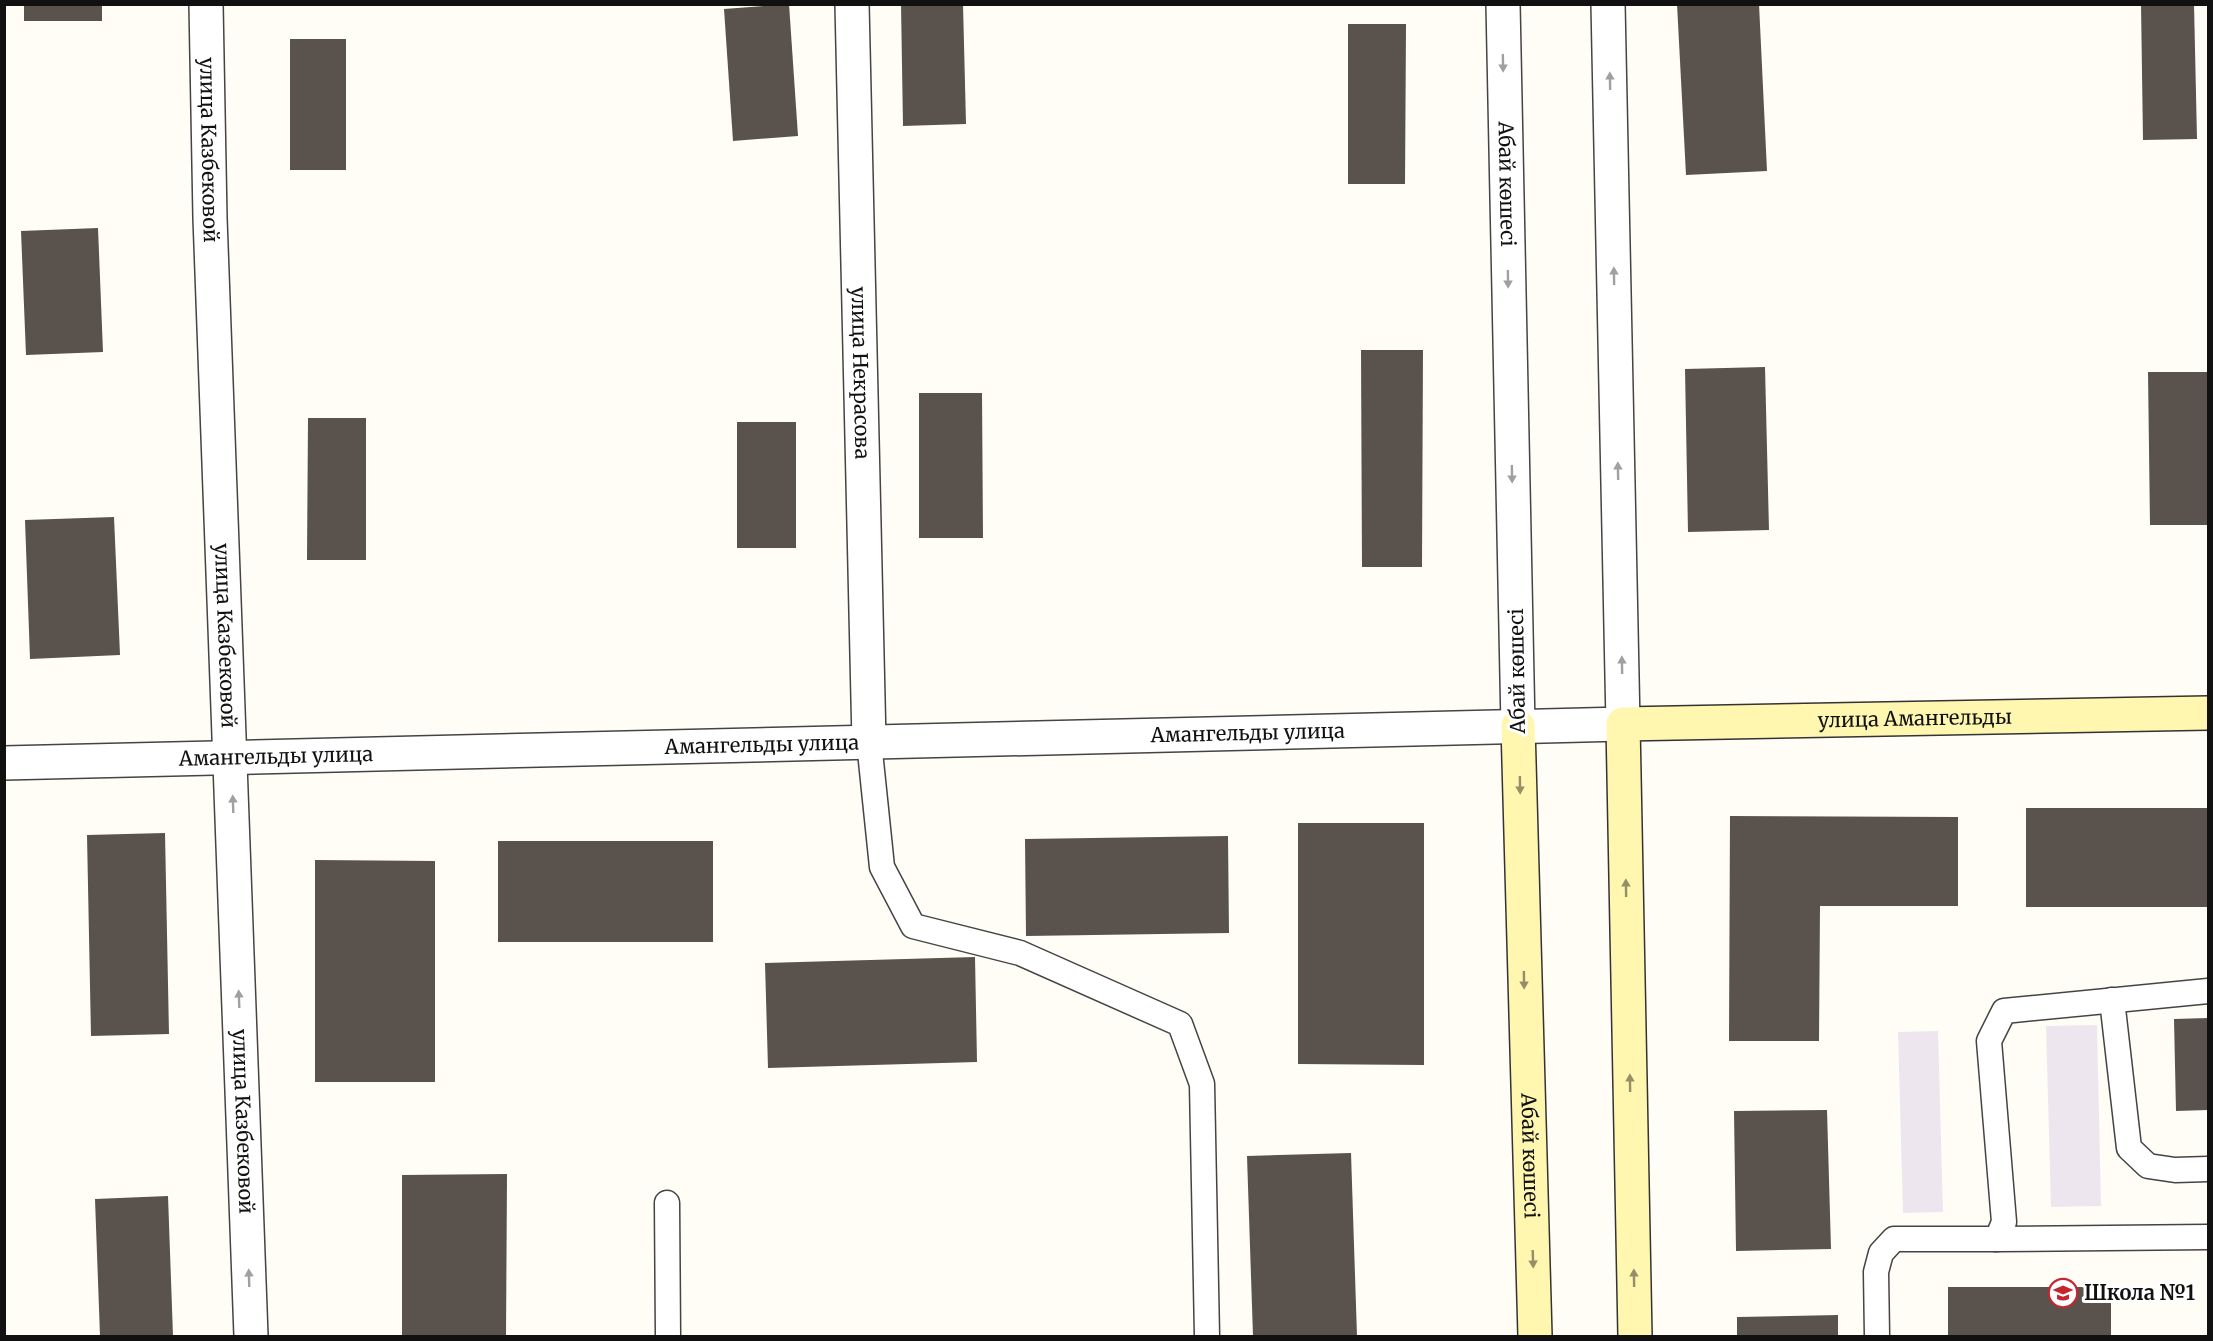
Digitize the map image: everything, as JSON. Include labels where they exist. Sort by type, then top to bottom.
[{"type":"main road","name":"улица Амангельды","points":[[1623,724],[2208,713]]},
{"type":"main road","points":[[1623,724],[1635,1336]]},
{"type":"main road","name":"Абай көшесі","points":[[1518,726],[1535,1336]]},
{"type":"street","name":"улица Казбековой","points":[[206,4],[210,218],[251,1336]]},
{"type":"street","name":"улица Некрасова","points":[[852,4],[869,742]]},
{"type":"street","name":"Абай көшесі","points":[[1503,4],[1518,726]]},
{"type":"street","points":[[1608,4],[1623,724]]},
{"type":"street","name":"Амангельды улица","points":[[4,763],[1623,724]]},
{"type":"lane","points":[[869,742],[882,867],[913,926],[1020,954],[1180,1024],[1202,1084],[1208,1336]]},
{"type":"lane","points":[[1997,1239],[2004,1222],[1989,1041],[2004,1011],[2208,991]]},
{"type":"lane","points":[[2112,1000],[2129,1148],[2148,1166],[2175,1170],[2208,1169]]},
{"type":"lane","points":[[667,1203],[668,1336]]},
{"type":"lane","points":[[1877,1336],[1876,1272],[1881,1253],[1894,1239],[2208,1237]]},
{"type":"shaded area","points":[[2097,1025],[2101,1206],[2051,1207],[2046,1026]]},
{"type":"shaded area","points":[[1938,1031],[1943,1212],[1903,1213],[1898,1032]]},
{"type":"building","points":[[24,4],[102,4],[102,21],[24,21]]},
{"type":"building","points":[[789,4],[798,136],[733,141],[724,9]]},
{"type":"building","points":[[901,4],[963,4],[966,124],[903,126]]},
{"type":"building","points":[[1677,4],[1759,4],[1767,171],[1686,175]]},
{"type":"building","points":[[2141,4],[2194,4],[2197,139],[2143,140]]},
{"type":"building","points":[[1348,24],[1406,24],[1405,184],[1348,184]]},
{"type":"building","points":[[290,39],[346,39],[346,170],[290,170]]},
{"type":"building","points":[[98,228],[103,352],[26,355],[21,231]]},
{"type":"building","points":[[1361,350],[1423,350],[1422,567],[1362,567]]},
{"type":"building","points":[[1765,367],[1769,530],[1688,532],[1685,369]]},
{"type":"building","points":[[2148,372],[2208,372],[2208,525],[2150,525]]},
{"type":"building","points":[[919,393],[982,393],[983,538],[919,538]]},
{"type":"building","points":[[308,418],[366,418],[366,560],[307,560]]},
{"type":"building","points":[[737,422],[796,422],[796,548],[737,548]]},
{"type":"building","points":[[114,517],[120,655],[30,659],[25,520]]},
{"type":"building","points":[[2026,808],[2208,808],[2208,907],[2026,907]]},
{"type":"building","points":[[1730,816],[1958,817],[1958,906],[1820,906],[1819,1041],[1729,1041]]},
{"type":"building","points":[[1298,823],[1424,823],[1424,1065],[1298,1064]]},
{"type":"building","points":[[165,833],[169,1034],[91,1036],[87,835]]},
{"type":"building","points":[[1228,836],[1229,933],[1026,936],[1025,839]]},
{"type":"building","points":[[498,841],[713,841],[713,942],[498,942]]},
{"type":"building","points":[[315,860],[435,861],[435,1082],[315,1082]]},
{"type":"building","points":[[975,957],[977,1062],[768,1068],[765,963]]},
{"type":"building","points":[[2208,1018],[2208,1110],[2176,1111],[2174,1019]]},
{"type":"building","points":[[1827,1110],[1831,1249],[1736,1251],[1734,1111]]},
{"type":"building","points":[[1351,1153],[1357,1336],[1253,1336],[1247,1156]]},
{"type":"building","points":[[507,1174],[506,1336],[402,1336],[402,1175]]},
{"type":"building","points":[[168,1196],[173,1336],[100,1336],[95,1199]]},
{"type":"building","points":[[1948,1287],[2111,1287],[2111,1336],[1948,1336]]},
{"type":"building","points":[[1838,1315],[1838,1336],[1737,1336],[1737,1317]]},
{"type":"place","name":"Школа №1","points":[[2063,1293]]}]
